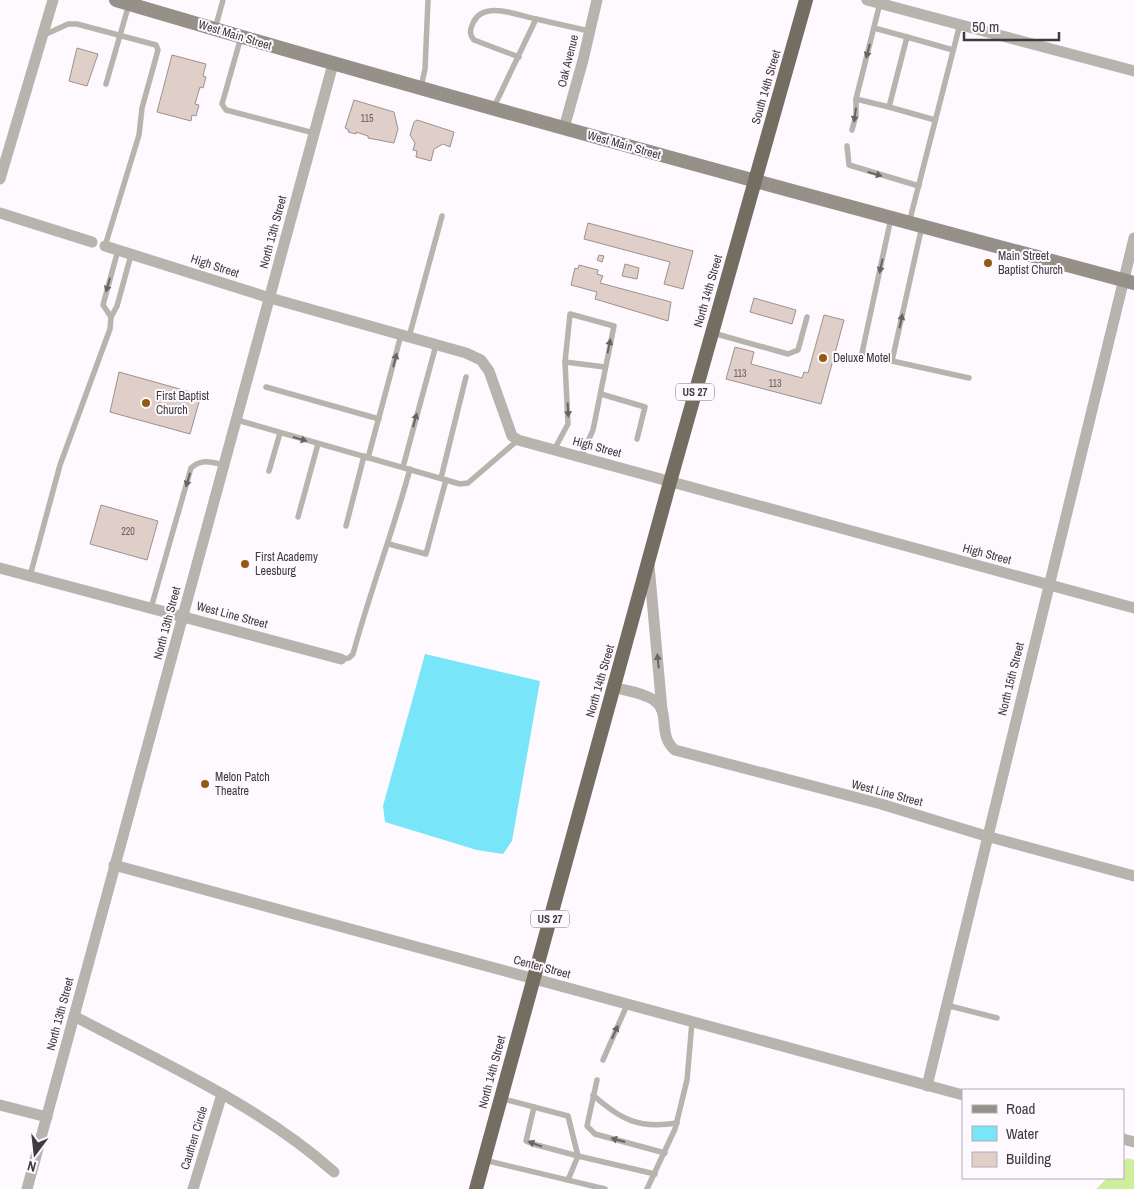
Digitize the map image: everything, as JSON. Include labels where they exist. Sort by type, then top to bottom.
[{"type":"highway","name":"South 14th Street","points":[[754,182],[806,0]]},
{"type":"highway","name":"North 14th Street","points":[[476,1189],[613,687],[754,182]]},
{"type":"main road","name":"West Main Street","points":[[123,2],[420,89],[494,108],[754,182],[1129,282]]},
{"type":"street","points":[[0,178],[52,0]]},
{"type":"street","name":"Oak Avenue","points":[[564,128],[597,0]]},
{"type":"street","points":[[867,0],[1134,71]]},
{"type":"street","name":"North 13th Street","points":[[27,1189],[333,64]]},
{"type":"street","points":[[0,213],[92,242]]},
{"type":"street","name":"North 15th Street","points":[[927,1086],[986,836],[1049,585],[1129,282],[1134,238]]},
{"type":"street","name":"High Street","points":[[105,246],[270,298],[436,345],[481,360],[489,371],[512,436],[518,440],[1134,608]]},
{"type":"street","name":"West Line Street","points":[[649,560],[664,735],[675,750],[881,804],[986,836],[1134,876]]},
{"type":"street","name":"West Line Street","points":[[0,568],[341,659]]},
{"type":"street","points":[[613,687],[655,700],[662,710]]},
{"type":"street","name":"Center Street","points":[[114,865],[962,1095]]},
{"type":"street","points":[[74,1016],[222,1094],[305,1146],[334,1172]]},
{"type":"street","name":"Cauthen Circle","points":[[194,1189],[222,1094]]},
{"type":"street","points":[[0,1105],[47,1117]]},
{"type":"lane","points":[[215,29],[223,0]]},
{"type":"lane","points":[[420,89],[424,69],[428,0]]},
{"type":"lane","points":[[106,84],[120,36],[123,2]]},
{"type":"lane","points":[[852,130],[856,115],[856,99],[880,3]]},
{"type":"lane","points":[[519,56],[474,40],[470,36],[470,29],[480,12],[489,9],[589,31]]},
{"type":"lane","points":[[494,108],[536,18]]},
{"type":"lane","points":[[42,36],[68,24],[77,24],[156,45],[158,50],[142,108],[139,135],[105,246]]},
{"type":"lane","points":[[892,361],[915,225],[919,186],[960,24]]},
{"type":"lane","points":[[874,28],[953,50]]},
{"type":"lane","points":[[241,37],[222,104],[226,110],[314,133]]},
{"type":"lane","points":[[889,107],[907,37]]},
{"type":"lane","points":[[856,99],[935,120]]},
{"type":"lane","points":[[847,146],[849,165],[919,186]]},
{"type":"lane","points":[[346,526],[442,216]]},
{"type":"lane","points":[[891,218],[862,353],[969,378]]},
{"type":"lane","points":[[111,317],[103,305],[118,250]]},
{"type":"lane","points":[[30,576],[60,465],[107,338],[111,317],[117,306],[131,254]]},
{"type":"lane","points":[[554,450],[568,424],[565,362],[570,314],[614,326],[593,430],[582,457]]},
{"type":"lane","points":[[712,332],[788,354],[798,350],[807,317]]},
{"type":"lane","points":[[402,467],[436,345]]},
{"type":"lane","points":[[565,362],[605,367]]},
{"type":"lane","points":[[389,544],[426,554],[466,377]]},
{"type":"lane","points":[[266,387],[379,419]]},
{"type":"lane","points":[[600,394],[645,407],[638,439]]},
{"type":"lane","points":[[237,420],[460,484],[468,483],[518,440]]},
{"type":"lane","points":[[269,471],[280,433]]},
{"type":"lane","points":[[298,517],[318,444]]},
{"type":"lane","points":[[151,608],[191,468],[197,462],[206,461],[224,466]]},
{"type":"lane","points":[[341,659],[349,658],[353,654],[372,584],[389,544],[410,469]]},
{"type":"lane","points":[[946,1004],[997,1018]]},
{"type":"lane","points":[[603,1060],[627,1005]]},
{"type":"lane","points":[[647,1189],[656,1174],[677,1123],[687,1080],[692,1022]]},
{"type":"lane","points":[[597,1080],[587,1126],[595,1134],[665,1153]]},
{"type":"lane","points":[[593,1095],[609,1109],[630,1121],[658,1126],[677,1123]]},
{"type":"lane","points":[[500,1098],[568,1116],[578,1156],[568,1180]]},
{"type":"lane","points":[[534,1106],[526,1140],[533,1144],[656,1174]]},
{"type":"lane","points":[[484,1160],[605,1189]]},
{"type":"green space","points":[[1127,1158],[1134,1160],[1134,1189],[1096,1189],[1106,1179],[1124,1179],[1124,1161]]},
{"type":"water","points":[[425,654],[540,681],[512,841],[503,854],[477,850],[385,822],[383,806]]},
{"type":"building","points":[[77,48],[98,54],[87,86],[69,81]]},
{"type":"building","points":[[172,55],[206,64],[203,76],[206,77],[203,88],[200,87],[195,104],[199,105],[196,116],[192,115],[191,121],[157,112]]},
{"type":"building","points":[[354,100],[394,112],[398,129],[394,143],[368,138],[368,136],[356,132],[356,134],[348,132],[349,130],[345,128]]},
{"type":"building","points":[[417,120],[454,132],[450,147],[443,144],[434,149],[431,161],[416,157],[417,151],[413,150],[415,143],[410,135],[414,122]]},
{"type":"building","points":[[588,223],[693,251],[683,289],[664,284],[670,262],[584,239]]},
{"type":"building","points":[[599,255],[604,256],[602,262],[597,260]]},
{"type":"building","points":[[625,264],[639,268],[637,279],[622,276]]},
{"type":"building","points":[[579,265],[598,270],[597,274],[603,276],[600,283],[671,302],[668,321],[595,299],[597,292],[571,285],[575,268],[578,269]]},
{"type":"building","points":[[754,298],[796,310],[792,324],[750,312]]},
{"type":"building","name":"Deluxe Motel","points":[[824,315],[844,320],[821,404],[726,379],[735,347],[754,352],[751,364],[802,378],[804,372],[808,373]]},
{"type":"building","points":[[119,372],[201,395],[190,434],[110,412]]},
{"type":"building","points":[[101,505],[158,521],[147,560],[90,544]]},
{"type":"place","name":"Main Street Baptist Church","points":[[988,263]]},
{"type":"place","name":"Deluxe Motel","points":[[823,358]]},
{"type":"place","name":"First Baptist Church","points":[[146,403]]},
{"type":"place","name":"First Academy Leesburg","points":[[245,564]]},
{"type":"place","name":"Melon Patch Theatre","points":[[205,784]]}]
